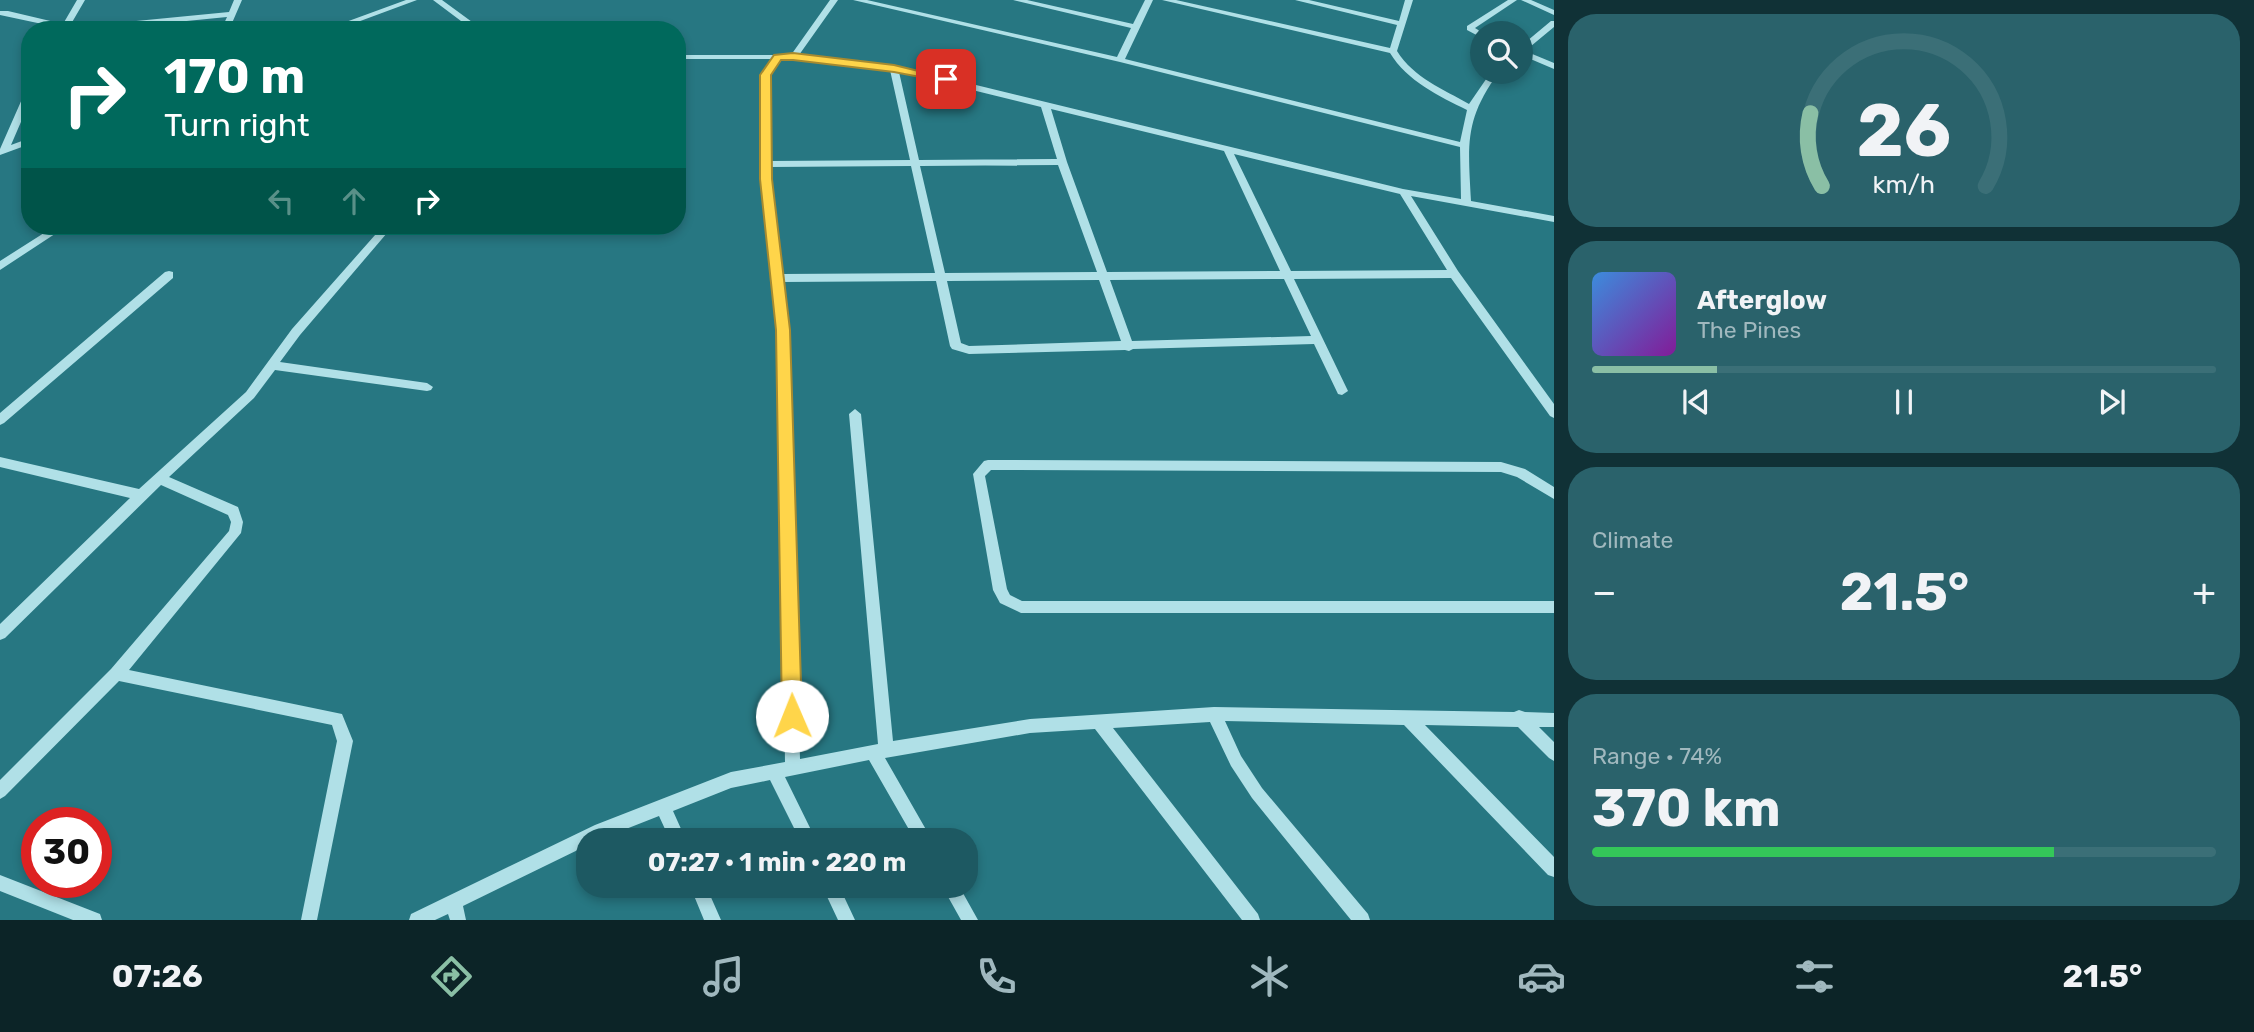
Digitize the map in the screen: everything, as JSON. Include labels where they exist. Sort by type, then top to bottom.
[{"type":"street","points":[[69,21],[81,0]]},
{"type":"street","points":[[228,21],[238,0]]},
{"type":"street","points":[[354,21],[413,0]]},
{"type":"street","points":[[437,0],[465,21]]},
{"type":"street","points":[[793,57],[834,0]]},
{"type":"street","points":[[857,0],[1120,60],[1463,145]]},
{"type":"street","points":[[1017,0],[1136,27]]},
{"type":"street","points":[[1120,60],[1149,0]]},
{"type":"street","points":[[1166,0],[1392,51],[1408,71],[1469,108]]},
{"type":"street","points":[[1299,0],[1399,23]]},
{"type":"street","points":[[1392,51],[1399,23],[1409,0]]},
{"type":"street","points":[[1483,21],[1513,0]]},
{"type":"street","points":[[1525,0],[1554,13]]},
{"type":"street","points":[[0,13],[15,14],[33,21]]},
{"type":"street","points":[[148,21],[230,14]]},
{"type":"street","points":[[1533,41],[1554,23]]},
{"type":"street","points":[[1533,56],[1554,66]]},
{"type":"street","points":[[686,57],[793,57],[894,68],[1403,192],[1554,219]]},
{"type":"street","points":[[778,57],[765,75],[763,85],[766,164],[783,330],[789,495],[793,767]]},
{"type":"street","points":[[894,68],[956,346],[963,349],[1129,347],[1317,340]]},
{"type":"street","points":[[1466,203],[1463,145],[1469,108],[1486,84]]},
{"type":"street","points":[[1045,104],[1062,162],[1129,347]]},
{"type":"street","points":[[2,152],[21,110]]},
{"type":"street","points":[[2,152],[21,145]]},
{"type":"street","points":[[1228,150],[1342,391]]},
{"type":"street","points":[[766,164],[1062,162]]},
{"type":"street","points":[[1403,192],[1454,274],[1554,413]]},
{"type":"street","points":[[0,267],[48,235]]},
{"type":"street","points":[[0,633],[141,495],[250,395],[328,293],[380,235]]},
{"type":"street","points":[[777,278],[1454,274]]},
{"type":"street","points":[[0,420],[169,275]]},
{"type":"street","points":[[271,365],[427,387]]},
{"type":"street","points":[[855,414],[880,751],[918,828]]},
{"type":"street","points":[[0,462],[141,495]]},
{"type":"street","points":[[1553,493],[1521,473],[1501,467],[988,465],[979,474],[1000,590],[1005,599],[1021,607],[1554,607]]},
{"type":"street","points":[[0,791],[116,674],[177,605],[235,533],[237,522],[233,511],[159,479]]},
{"type":"street","points":[[116,674],[338,719],[345,741],[310,920]]},
{"type":"street","points":[[1214,714],[1236,761],[1257,793],[1362,920]]},
{"type":"street","points":[[416,920],[595,833],[731,780],[880,751],[1030,726],[1214,714],[1554,720]]},
{"type":"street","points":[[1406,716],[1554,869]]},
{"type":"street","points":[[1518,718],[1554,753]]},
{"type":"street","points":[[1100,722],[1252,920]]},
{"type":"street","points":[[774,771],[802,828]]},
{"type":"street","points":[[663,807],[673,828]]},
{"type":"street","points":[[0,883],[94,920]]},
{"type":"street","points":[[703,898],[713,920]]},
{"type":"street","points":[[836,898],[846,920]]},
{"type":"street","points":[[957,898],[970,920]]},
{"type":"street","points":[[453,902],[457,920]]},
{"type":"route","points":[[792,716],[783,330],[766,179],[765,75],[778,57],[793,57],[894,68],[946,79]]}]
